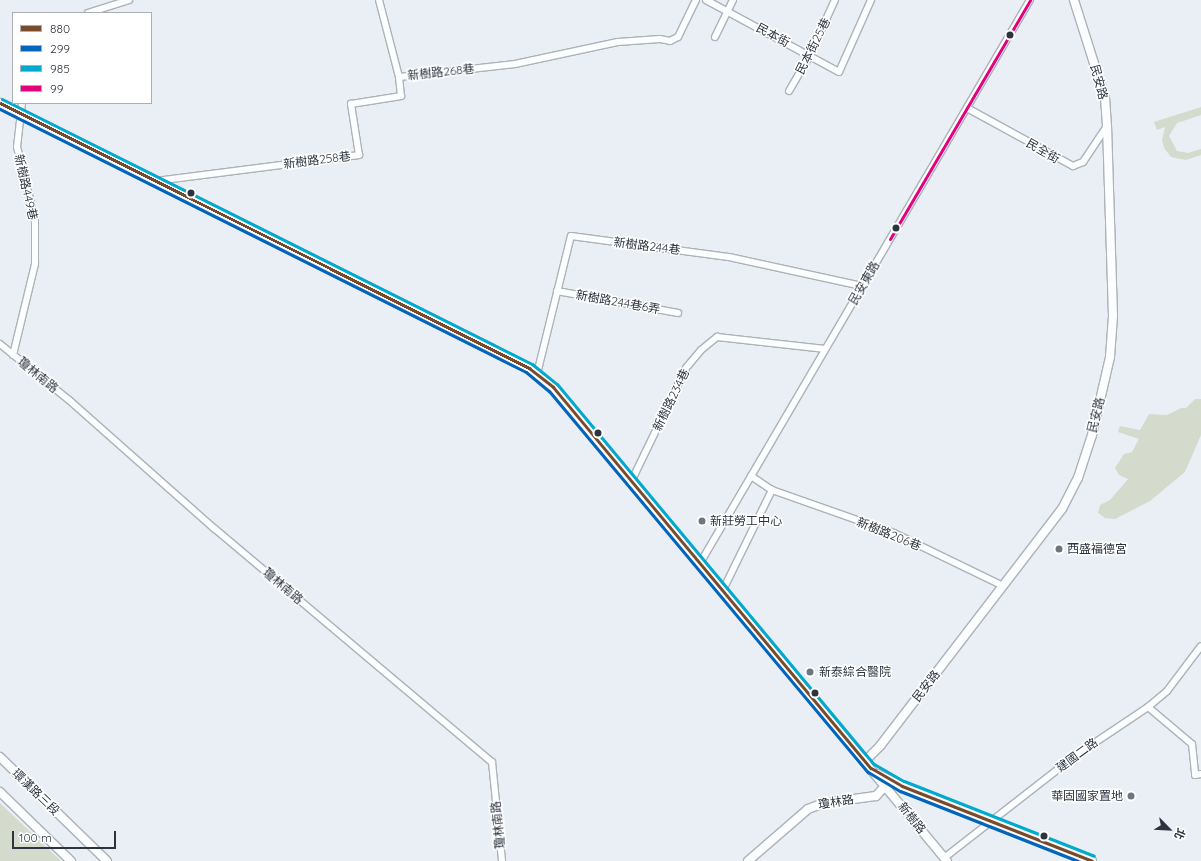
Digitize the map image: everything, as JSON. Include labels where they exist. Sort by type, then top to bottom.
[{"type":"street","points":[[91,12],[129,0]]},
{"type":"street","name":"新樹路268巷","points":[[379,0],[399,77],[515,64],[618,42],[660,39],[670,42],[678,37],[696,0]]},
{"type":"street","name":"民本街","points":[[706,0],[839,72],[871,0]]},
{"type":"street","points":[[715,37],[733,0]]},
{"type":"street","name":"民本街25巷","points":[[789,91],[810,55],[835,0]]},
{"type":"street","name":"民安東路","points":[[698,565],[1030,0]]},
{"type":"street","name":"民安路","points":[[864,762],[880,746],[1004,586],[1069,498],[1092,434],[1107,370],[1113,297],[1105,98],[1074,0]]},
{"type":"street","name":"新樹路258巷","points":[[153,181],[359,155],[351,104],[401,96],[399,77]]},
{"type":"street","points":[[0,103],[21,112],[153,181],[491,348],[537,374],[553,387],[632,482],[698,565],[864,762],[888,783],[990,820],[1092,861]]},
{"type":"street","points":[[21,112],[22,104]]},
{"type":"street","name":"民全街","points":[[966,108],[1073,166],[1083,162],[1106,126]]},
{"type":"street","name":"新樹路449巷","points":[[13,355],[35,264],[35,219],[17,147],[21,112]]},
{"type":"street","name":"新樹路244巷","points":[[537,374],[571,236],[729,257],[862,286]]},
{"type":"street","name":"新樹路244巷6弄","points":[[557,291],[678,313]]},
{"type":"street","name":"新樹路234巷","points":[[632,482],[686,368],[701,350],[717,337],[825,349]]},
{"type":"street","name":"瓊林南路","points":[[0,344],[492,762],[502,861]]},
{"type":"street","name":"新樹路206巷","points":[[751,476],[772,490],[894,533],[1004,586]]},
{"type":"street","points":[[722,592],[772,490]]},
{"type":"street","name":"建國二路","points":[[945,859],[990,820],[1087,747],[1148,707],[1167,691],[1201,646]]},
{"type":"street","points":[[1148,707],[1192,744],[1195,775],[1201,774]]},
{"type":"street","name":"環漢路三段","points":[[0,757],[107,861]]},
{"type":"street","name":"瓊林路","points":[[748,861],[808,809],[824,802],[876,796],[888,783]]},
{"type":"street","name":"新樹路","points":[[888,783],[945,859]]},
{"type":"street","points":[[0,792],[71,861]]},
{"type":"shaded area","points":[[1201,107],[1201,115],[1177,123],[1169,136],[1177,151],[1188,153],[1201,149],[1201,155],[1186,160],[1171,157],[1164,148],[1162,140],[1165,127],[1157,130],[1154,122]]},
{"type":"shaded area","points":[[1195,399],[1201,399],[1201,435],[1185,472],[1150,501],[1115,519],[1105,518],[1098,513],[1100,505],[1110,500],[1128,479],[1119,475],[1115,468],[1124,454],[1132,452],[1139,439],[1118,432],[1120,426],[1140,430],[1149,414],[1167,415],[1181,408],[1186,408]]},
{"type":"shaded area","points":[[0,803],[61,861],[0,861]]},
{"type":"transit line","name":"99","points":[[890,239],[1030,0]]},
{"type":"transit line","name":"985","points":[[2,99],[532,364],[557,384],[874,764],[904,781],[1094,856]]},
{"type":"transit line","name":"880","points":[[0,103],[529,368],[553,387],[871,768],[902,786],[1092,861]]},
{"type":"transit line","name":"299","points":[[0,109],[526,372],[549,391],[868,772],[900,791],[1078,861]]},
{"type":"place","name":"新莊勞工中心","points":[[702,521]]},
{"type":"place","name":"西盛福德宮","points":[[1059,549]]},
{"type":"place","name":"新泰綜合醫院","points":[[810,672]]},
{"type":"place","name":"華固國家置地","points":[[1131,796]]}]
